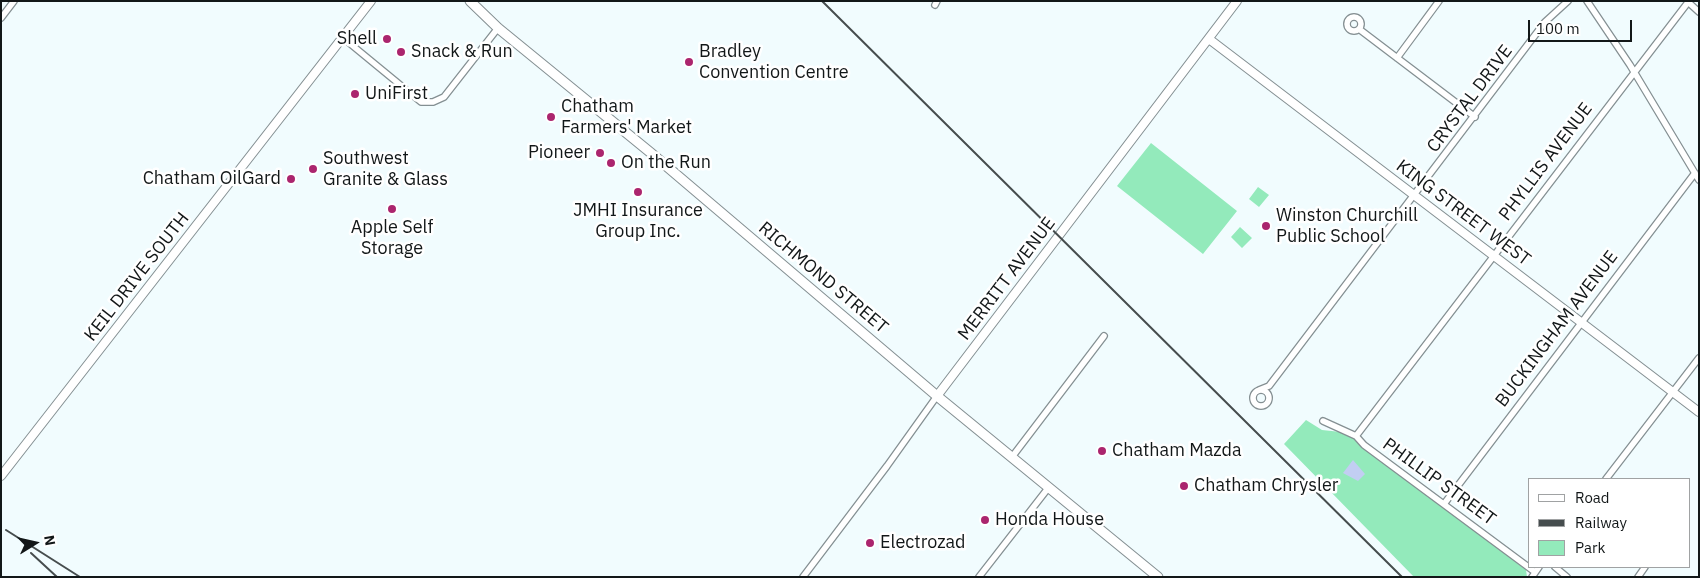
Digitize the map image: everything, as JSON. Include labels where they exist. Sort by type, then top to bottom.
[{"type":"main road","name":"RICHMOND STREET","points":[[470,1],[498,28],[659,160],[936,396],[1158,577]]},
{"type":"street","points":[[1,18],[14,1]]},
{"type":"street","name":"KEIL DRIVE SOUTH","points":[[1,476],[371,1]]},
{"type":"street","name":"MERRITT AVENUE","points":[[803,577],[887,466],[936,396],[1237,1]]},
{"type":"street","points":[[1397,58],[1439,1]]},
{"type":"street","name":"CRYSTAL DRIVE","points":[[1260,390],[1270,384],[1416,195],[1545,22],[1568,1]]},
{"type":"street","points":[[1587,1],[1634,72],[1699,180]]},
{"type":"street","points":[[1688,2],[1699,12]]},
{"type":"street","name":"PHYLLIS AVENUE","points":[[1356,436],[1688,2]]},
{"type":"street","points":[[342,37],[421,102],[434,102],[444,97],[498,28]]},
{"type":"street","points":[[1359,30],[1475,117]]},
{"type":"street","name":"KING STREET WEST","points":[[1209,39],[1699,412]]},
{"type":"street","name":"BUCKINGHAM AVENUE","points":[[1444,504],[1695,174]]},
{"type":"street","points":[[1012,457],[1104,336]]},
{"type":"street","points":[[1607,478],[1699,358]]},
{"type":"street","points":[[1269,397],[1266,392],[1260,390],[1252,397],[1256,405],[1264,406],[1269,397],[1270,384]]},
{"type":"street","name":"PHILLIP STREET","points":[[1323,421],[1356,436],[1364,445],[1528,567]]},
{"type":"street","points":[[979,577],[1049,487]]},
{"type":"street","points":[[1555,568],[1567,577]]},
{"type":"green space","points":[[1151,143],[1237,211],[1203,254],[1117,186]]},
{"type":"green space","points":[[1258,187],[1269,195],[1259,207],[1249,199]]},
{"type":"green space","points":[[1240,227],[1252,238],[1242,248],[1231,237]]},
{"type":"green space","points":[[1306,420],[1322,430],[1341,432],[1352,436],[1526,570],[1527,577],[1414,577],[1284,444]]},
{"type":"water","points":[[1353,460],[1365,474],[1358,481],[1343,473]]},
{"type":"railway","points":[[822,1],[1402,577]]},
{"type":"railway","points":[[6,530],[80,577]]},
{"type":"railway","points":[[31,553],[57,577]]},
{"type":"place","name":"Shell","points":[[387,39]]},
{"type":"place","name":"Snack & Run","points":[[401,52]]},
{"type":"place","name":"Bradley Convention Centre","points":[[689,62]]},
{"type":"place","name":"UniFirst","points":[[355,94]]},
{"type":"place","name":"Chatham Farmers' Market","points":[[551,117]]},
{"type":"place","name":"Pioneer","points":[[600,153]]},
{"type":"place","name":"On the Run","points":[[611,163]]},
{"type":"place","name":"Southwest Granite & Glass","points":[[313,169]]},
{"type":"place","name":"Chatham OilGard","points":[[291,179]]},
{"type":"place","name":"JMHI Insurance Group Inc.","points":[[638,192]]},
{"type":"place","name":"Apple Self Storage","points":[[392,209]]},
{"type":"place","name":"Winston Churchill Public School","points":[[1266,226]]},
{"type":"place","name":"Chatham Mazda","points":[[1102,451]]},
{"type":"place","name":"Chatham Chrysler","points":[[1184,486]]},
{"type":"place","name":"Honda House","points":[[985,520]]},
{"type":"place","name":"Electrozad","points":[[870,543]]}]
